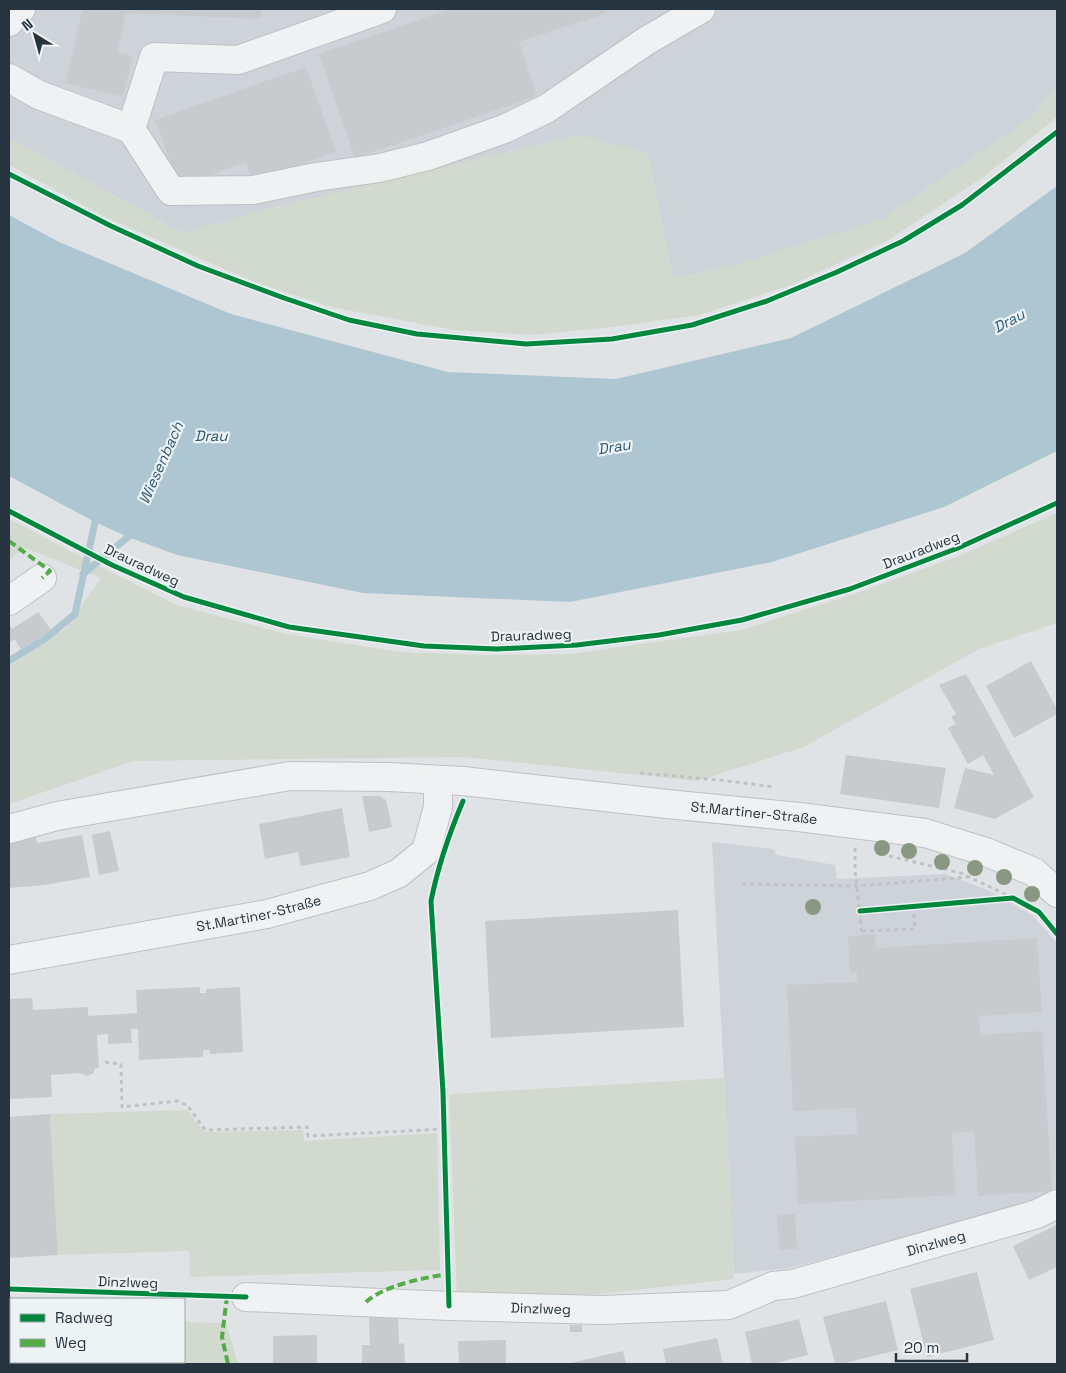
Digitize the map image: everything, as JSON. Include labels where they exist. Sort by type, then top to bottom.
[{"type":"street","points":[[9,22],[21,9]]},
{"type":"street","points":[[132,129],[154,57],[238,60],[382,9]]},
{"type":"street","points":[[9,78],[39,96],[132,129],[171,191],[253,190],[316,177],[380,168],[428,156],[504,129],[546,109],[662,31],[701,9]]},
{"type":"street","points":[[9,601],[42,578]]},
{"type":"street","name":"St.Martiner-Straße","points":[[9,829],[56,816],[290,776],[389,777],[463,781],[799,817],[925,834],[986,852],[1034,872],[1057,893]]},
{"type":"street","name":"St.Martiner-Straße","points":[[9,960],[266,914],[370,886],[399,873],[426,851],[438,807],[438,780]]},
{"type":"street","name":"Dinzlweg","points":[[246,1297],[592,1310],[730,1305],[773,1286],[794,1284],[1037,1214],[1057,1204]]},
{"type":"path","points":[[855,848],[862,933],[915,929],[913,906]]},
{"type":"path","points":[[742,884],[857,886],[970,877]]},
{"type":"path","points":[[1004,898],[1013,898],[1022,902]]},
{"type":"path","points":[[904,907],[922,906]]},
{"type":"path","points":[[860,911],[869,910]]},
{"type":"path","points":[[105,1062],[121,1064],[122,1107],[177,1101],[188,1105],[205,1130],[307,1127],[308,1136],[444,1129]]},
{"type":"path","points":[[444,1120],[444,1139]]},
{"type":"shaded area","points":[[9,9],[1057,9],[1057,104],[920,207],[745,286],[183,233],[9,138]]},
{"type":"shaded area","points":[[1057,83],[1057,117],[985,176],[887,241],[791,285],[700,315],[612,327],[532,335],[454,330],[331,307],[252,281],[105,217],[9,165],[9,138],[183,233],[270,208],[579,135],[648,153],[673,278],[735,265],[882,219],[1032,117]]},
{"type":"shaded area","points":[[1057,513],[1057,623],[979,649],[804,747],[697,781],[465,757],[134,761],[9,804],[9,666],[66,628],[101,578],[25,548],[9,560],[9,519],[177,605],[286,634],[400,652],[485,655],[570,654],[741,630],[857,593],[956,557]]},
{"type":"shaded area","points":[[712,842],[773,849],[777,855],[835,865],[837,879],[945,874],[990,891],[1032,915],[1057,943],[1057,1195],[1044,1201],[984,1214],[908,1237],[789,1268],[734,1274]]},
{"type":"shaded area","points":[[725,1078],[734,1279],[591,1295],[457,1298],[449,1094]]},
{"type":"shaded area","points":[[187,1110],[204,1132],[303,1130],[304,1141],[437,1133],[440,1270],[190,1277],[189,1251],[58,1255],[50,1114]]},
{"type":"shaded area","points":[[10,1316],[10,1363],[185,1363],[185,1322],[226,1323],[238,1364],[9,1364]]},
{"type":"water","name":"Drau","points":[[1057,186],[1057,451],[944,507],[772,562],[570,602],[363,593],[177,555],[128,537],[95,522],[9,476],[9,215],[59,242],[231,314],[448,372],[616,379],[791,338],[965,253]]},
{"type":"building","points":[[83,9],[261,9],[261,19],[126,13],[117,52],[133,56],[123,97],[65,83]]},
{"type":"building","points":[[450,9],[605,9],[607,13],[519,42],[537,96],[355,158],[319,54]]},
{"type":"building","points":[[306,67],[336,152],[252,181],[246,162],[179,186],[155,120]]},
{"type":"building","points":[[38,612],[51,630],[21,650],[15,639],[9,643],[9,624],[12,629]]},
{"type":"building","points":[[1031,661],[1057,709],[1057,714],[1014,738],[986,686]]},
{"type":"building","points":[[966,674],[1034,797],[995,819],[954,808],[965,768],[994,775],[983,755],[968,764],[948,728],[956,724],[951,717],[956,714],[939,685]]},
{"type":"building","points":[[846,755],[946,768],[939,808],[840,794]]},
{"type":"building","points":[[362,796],[379,796],[386,800],[392,827],[369,832]]},
{"type":"building","points":[[342,808],[350,857],[301,866],[298,852],[265,859],[259,824]]},
{"type":"building","points":[[34,828],[37,843],[82,835],[90,877],[45,885],[9,888],[9,834]]},
{"type":"building","points":[[110,831],[119,871],[99,875],[92,835]]},
{"type":"building","points":[[678,910],[684,1027],[491,1038],[485,921]]},
{"type":"building","points":[[875,934],[876,948],[1037,938],[1042,1012],[979,1016],[980,1035],[1042,1031],[1052,1191],[978,1196],[974,1131],[952,1133],[955,1195],[798,1204],[795,1137],[857,1134],[856,1108],[793,1111],[787,985],[857,982],[857,972],[850,973],[848,936]]},
{"type":"building","points":[[200,987],[200,993],[206,993],[206,989],[240,987],[243,1052],[210,1054],[210,1050],[203,1050],[203,1057],[139,1060],[138,1029],[131,1029],[132,1043],[108,1044],[108,1034],[97,1035],[99,1068],[94,1069],[94,1073],[87,1076],[80,1073],[51,1075],[52,1097],[9,1099],[9,999],[32,998],[33,1010],[88,1007],[88,1016],[137,1013],[136,990]]},
{"type":"building","points":[[50,1114],[58,1255],[9,1258],[9,1117]]},
{"type":"building","points":[[777,1214],[795,1214],[797,1249],[779,1250]]},
{"type":"building","points":[[1057,1225],[1057,1267],[1029,1280],[1013,1246]]},
{"type":"building","points":[[977,1272],[994,1340],[927,1357],[910,1289]]},
{"type":"building","points":[[886,1301],[898,1350],[835,1364],[823,1317]]},
{"type":"building","points":[[398,1316],[399,1344],[404,1343],[405,1364],[362,1364],[362,1345],[370,1345],[369,1317]]},
{"type":"building","points":[[799,1319],[808,1355],[772,1364],[752,1364],[745,1332]]},
{"type":"building","points":[[570,1325],[582,1325],[582,1332],[570,1332]]},
{"type":"building","points":[[317,1335],[317,1364],[273,1364],[273,1336]]},
{"type":"building","points":[[717,1338],[723,1364],[666,1364],[663,1349]]},
{"type":"building","points":[[506,1340],[506,1364],[459,1364],[458,1341]]},
{"type":"building","points":[[623,1351],[626,1364],[570,1364],[570,1363]]},
{"type":"waterway","name":"Wiesenbach","points":[[9,661],[46,638],[75,614],[95,522],[100,516]]},
{"type":"waterway","name":"Wiesenbach","points":[[83,574],[128,537],[131,529]]},
{"type":"marked path","points":[[9,541],[50,571],[42,578]]},
{"type":"marked path","points":[[366,1302],[383,1291],[394,1287],[416,1280],[448,1274]]},
{"type":"marked path","points":[[227,1296],[222,1337],[228,1364]]},
{"type":"cycle path","points":[[9,174],[111,226],[198,266],[349,320],[417,334],[526,344],[612,339],[692,325],[767,301],[837,272],[903,241],[962,205],[1057,132]]},
{"type":"cycle path","name":"Drauradweg","points":[[9,511],[112,565],[184,597],[289,627],[424,646],[497,649],[577,645],[659,635],[742,620],[850,589],[958,548],[1057,503]]},
{"type":"cycle path","points":[[449,1306],[443,1092],[431,901],[444,850],[463,801]]},
{"type":"cycle path","points":[[860,911],[1013,898],[1039,912],[1057,934]]},
{"type":"cycle path","points":[[9,1289],[246,1297]]}]
